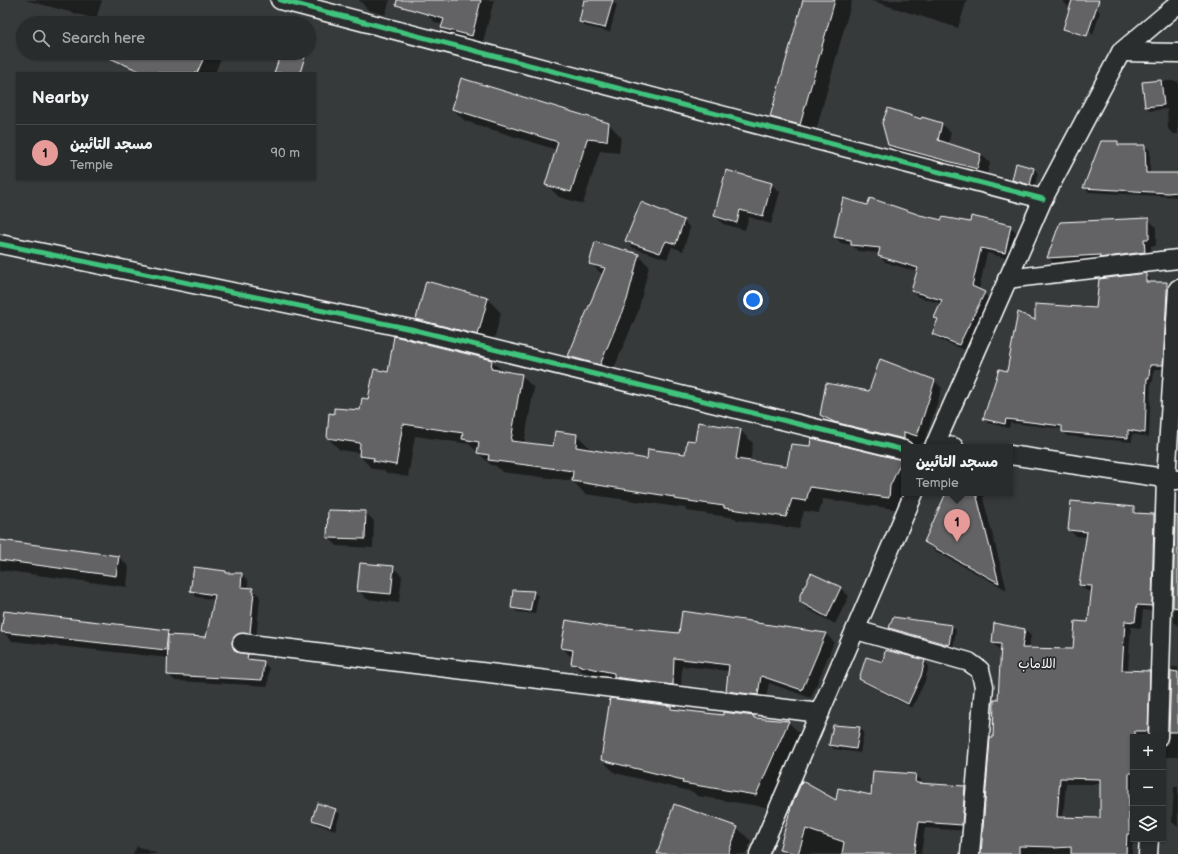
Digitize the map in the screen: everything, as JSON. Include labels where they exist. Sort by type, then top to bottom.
[{"type":"street","points":[[280,0],[1043,199]]},
{"type":"street","points":[[935,444],[1043,199],[1122,52],[1178,4]]},
{"type":"street","points":[[1122,52],[1178,53]]},
{"type":"street","points":[[0,244],[411,329],[901,449]]},
{"type":"street","points":[[1007,279],[1178,258]]},
{"type":"street","points":[[1158,734],[1172,480],[1178,290]]},
{"type":"street","points":[[1013,455],[1172,480]]},
{"type":"street","points":[[759,854],[913,496]]},
{"type":"street","points":[[856,630],[969,662],[980,670],[984,686],[970,854]]},
{"type":"street","points":[[242,643],[820,713]]},
{"type":"street","points":[[1148,854],[1149,842]]},
{"type":"building","points":[[397,0],[481,0],[472,36],[441,28],[444,19],[396,5]]},
{"type":"building","points":[[584,0],[613,0],[605,28],[579,22]]},
{"type":"building","points":[[803,0],[835,0],[800,125],[770,117]]},
{"type":"building","points":[[1072,0],[1099,0],[1087,36],[1063,29]]},
{"type":"building","points":[[114,60],[203,60],[197,72],[142,72]]},
{"type":"building","points":[[279,60],[304,60],[300,72],[274,72]]},
{"type":"building","points":[[461,78],[609,123],[607,141],[587,139],[571,192],[545,185],[558,142],[452,109]]},
{"type":"building","points":[[1161,80],[1164,105],[1145,107],[1142,82]]},
{"type":"building","points":[[888,108],[921,119],[922,117],[942,123],[938,140],[981,154],[977,169],[888,145],[882,123]]},
{"type":"building","points":[[1101,141],[1118,141],[1118,145],[1145,145],[1146,173],[1178,173],[1178,192],[1168,193],[1083,188]]},
{"type":"building","points":[[1016,163],[1034,168],[1030,185],[1012,180]]},
{"type":"building","points":[[726,170],[772,183],[763,216],[740,210],[737,223],[714,216]]},
{"type":"building","points":[[843,198],[867,205],[870,198],[920,215],[942,220],[942,217],[970,222],[971,216],[1011,225],[1005,253],[981,248],[972,286],[985,292],[959,345],[932,334],[938,319],[934,318],[942,300],[911,291],[918,268],[878,256],[880,248],[851,245],[851,240],[834,237]]},
{"type":"building","points":[[641,202],[684,220],[676,244],[666,241],[660,253],[625,241]]},
{"type":"building","points":[[1149,218],[1149,239],[1144,239],[1145,252],[1099,258],[1100,255],[1047,258],[1060,222]]},
{"type":"building","points":[[595,242],[639,254],[627,300],[600,365],[568,356],[605,268],[589,264]]},
{"type":"building","points":[[1146,273],[1146,282],[1167,282],[1167,291],[1163,365],[1150,365],[1149,378],[1147,378],[1145,433],[1128,430],[1128,438],[1062,432],[1062,426],[1006,419],[1005,424],[983,419],[999,369],[1007,371],[1018,312],[1035,320],[1035,304],[1096,308],[1099,279]]},
{"type":"building","points":[[426,281],[488,298],[478,335],[416,319]]},
{"type":"building","points":[[394,336],[492,360],[491,369],[522,374],[511,441],[553,446],[555,431],[577,434],[576,447],[647,459],[648,449],[685,454],[687,440],[695,441],[698,422],[741,429],[736,459],[787,466],[791,444],[810,446],[811,438],[901,460],[901,462],[890,486],[889,498],[810,487],[806,501],[792,499],[786,517],[724,508],[724,506],[674,499],[674,497],[572,481],[573,471],[488,460],[489,455],[477,453],[479,442],[462,439],[463,433],[403,424],[396,465],[373,461],[374,458],[359,456],[360,443],[327,438],[329,413],[334,414],[334,408],[360,410],[362,398],[368,399],[374,369],[388,372]]},
{"type":"building","points":[[880,359],[935,380],[917,436],[904,432],[904,439],[834,422],[820,415],[826,383],[869,391]]},
{"type":"building","points":[[945,496],[977,496],[999,583],[924,542]]},
{"type":"building","points":[[1071,501],[1134,507],[1134,513],[1154,514],[1152,606],[1137,605],[1135,622],[1125,621],[1122,670],[1150,671],[1148,731],[1135,731],[1135,734],[1130,734],[1129,834],[1127,834],[1126,854],[1071,854],[1071,847],[1054,848],[1019,846],[1019,854],[981,854],[990,738],[993,738],[994,700],[998,700],[1001,644],[992,643],[994,623],[1025,629],[1022,648],[1073,649],[1075,621],[1088,622],[1092,586],[1079,585],[1087,532],[1068,530]],"holes":[[[1060,778],[1100,779],[1100,818],[1057,817]]]},
{"type":"building","points":[[328,510],[366,511],[365,539],[327,538]]},
{"type":"building","points":[[1175,515],[1178,516],[1178,608],[1173,607]]},
{"type":"building","points":[[0,540],[119,556],[116,576],[0,560]]},
{"type":"building","points":[[360,563],[394,566],[391,594],[357,591]]},
{"type":"building","points":[[194,567],[226,571],[226,573],[242,573],[241,587],[253,588],[250,633],[238,634],[232,642],[236,652],[248,654],[247,659],[264,661],[262,680],[167,675],[168,635],[206,637],[215,595],[190,591]]},
{"type":"building","points":[[811,573],[841,587],[827,617],[800,602],[800,595]]},
{"type":"building","points":[[513,590],[534,591],[530,611],[511,608]]},
{"type":"building","points":[[4,611],[168,630],[166,650],[1,632]]},
{"type":"building","points":[[682,611],[826,633],[802,690],[761,676],[758,695],[726,691],[729,665],[674,658],[673,685],[614,677],[614,673],[571,664],[573,650],[561,648],[566,620],[607,627],[679,633]]},
{"type":"building","points":[[893,617],[952,625],[949,645],[889,628]]},
{"type":"building","points":[[885,650],[925,660],[921,676],[908,704],[859,679],[866,657],[883,662]]},
{"type":"building","points":[[1171,671],[1178,672],[1178,732],[1169,732]]},
{"type":"building","points":[[610,698],[671,706],[671,709],[723,715],[723,712],[754,716],[754,718],[789,721],[756,795],[682,783],[683,780],[601,760]]},
{"type":"building","points":[[833,725],[860,727],[856,749],[829,745]]},
{"type":"building","points":[[873,771],[916,774],[915,781],[917,783],[965,786],[962,825],[919,822],[914,854],[842,854],[844,842],[806,829],[798,854],[779,850],[791,807],[802,781],[836,800],[838,788],[871,795]]},
{"type":"building","points":[[317,803],[336,809],[330,826],[312,820]]},
{"type":"building","points":[[674,804],[738,827],[728,854],[657,854]]},
{"type":"cycle path","points":[[280,0],[1043,199]]},
{"type":"cycle path","points":[[0,244],[411,329],[901,449]]},
{"type":"place","name":"مسجد التائبين","points":[[957,542]]},
{"type":"district","name":"اللاماب","points":[[1037,663]]}]
